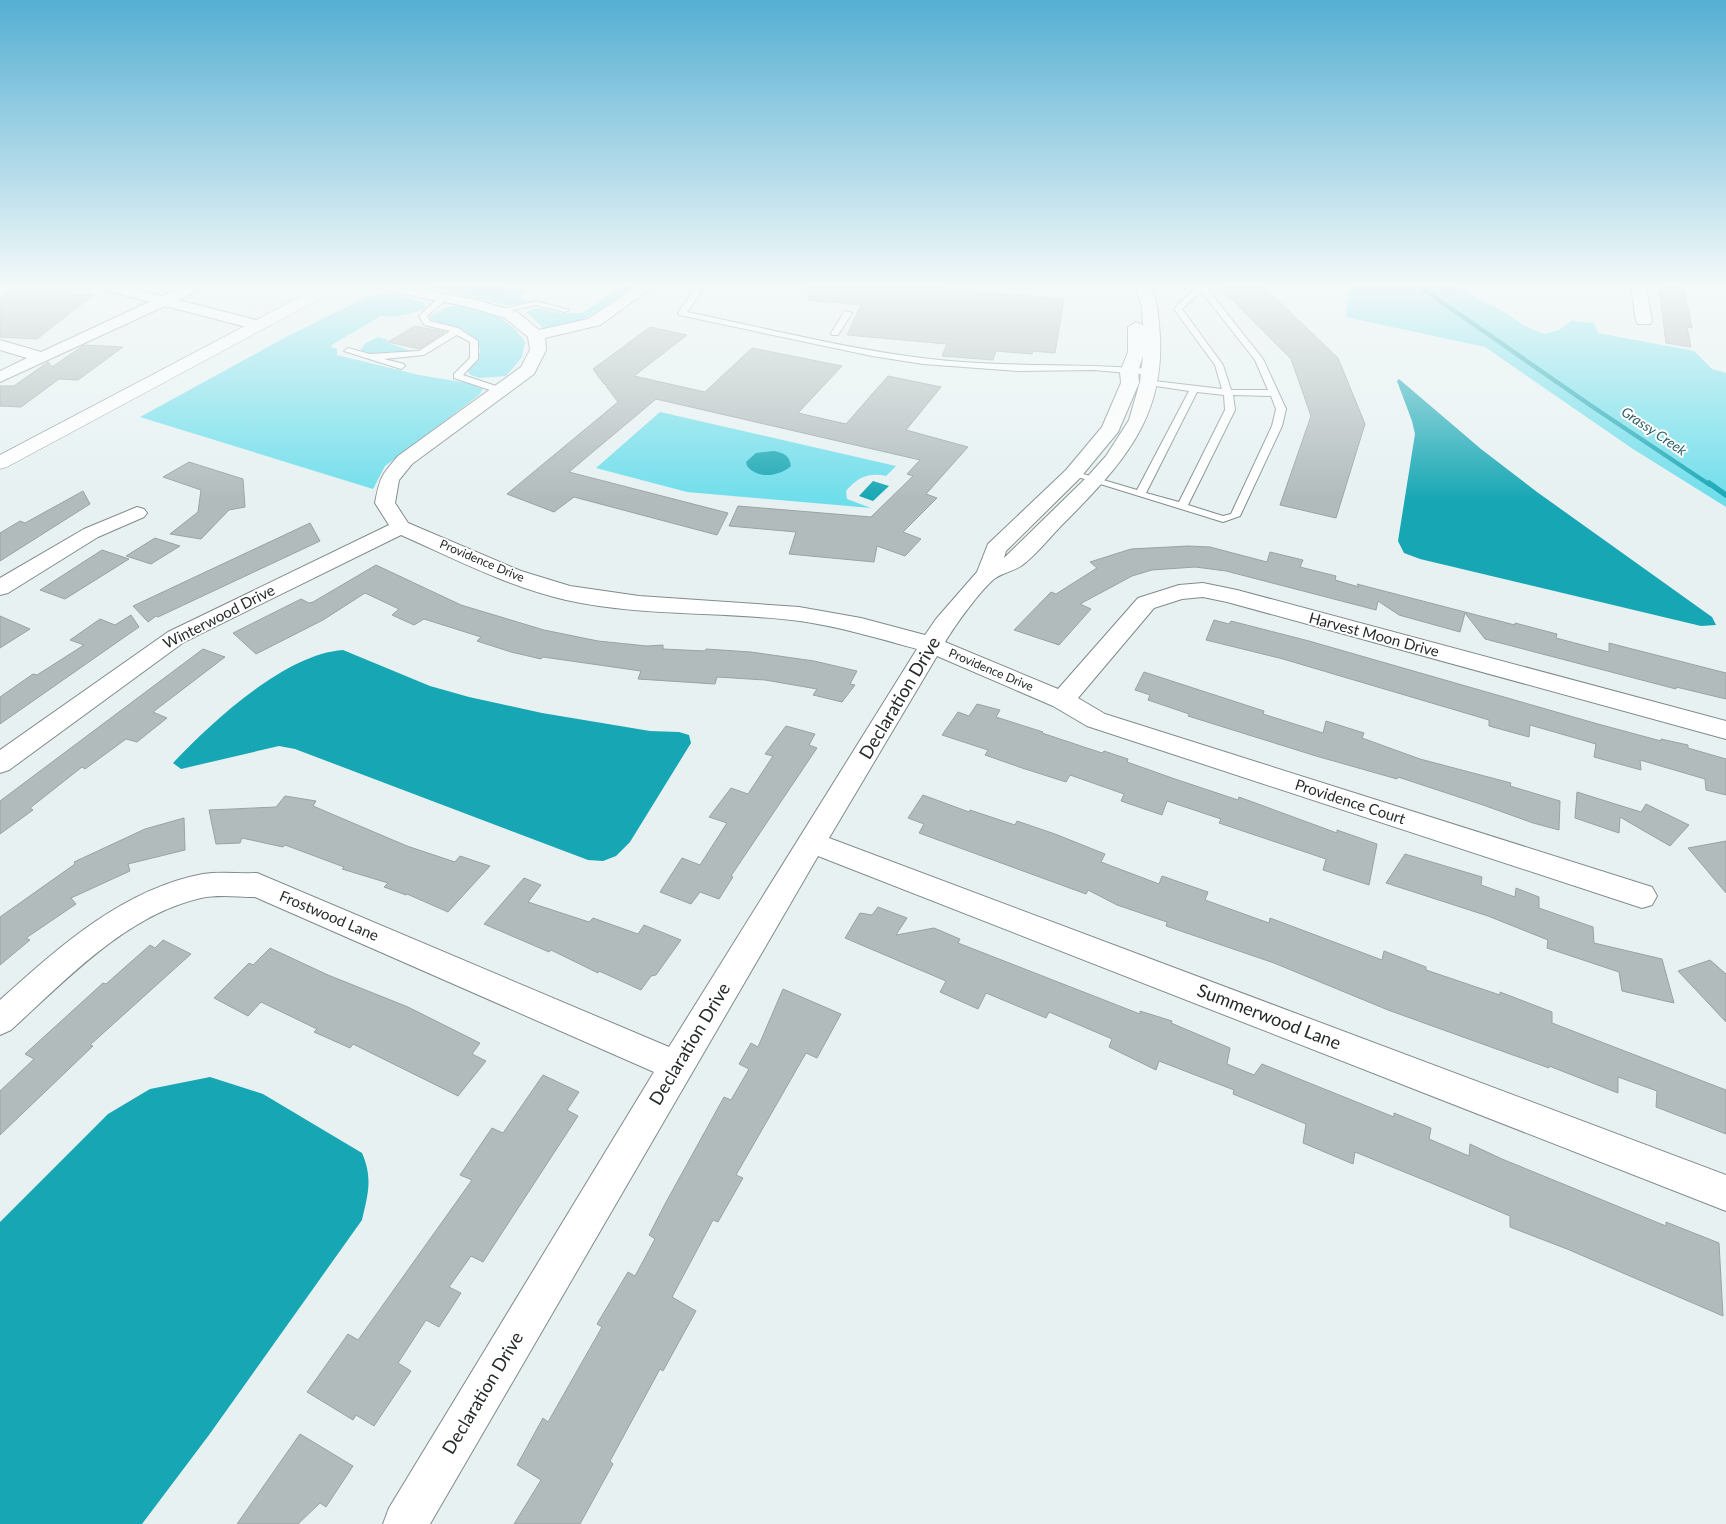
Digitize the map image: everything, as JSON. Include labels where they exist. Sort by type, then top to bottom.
[{"type":"main road","points":[[0,463],[196,358]]},
{"type":"street","points":[[0,377],[39,358]]},
{"type":"street","points":[[402,527],[385,503],[389,479],[405,460],[502,391],[528,370],[534,358]]},
{"type":"street","name":"Declaration Drive","points":[[405,1524],[676,1066],[944,624],[987,574],[996,549],[1093,452],[1110,428],[1130,383],[1129,372],[1134,358]]},
{"type":"street","name":"Declaration Drive","points":[[987,574],[1014,560],[1095,480],[1112,460],[1138,420],[1150,377],[1151,358]]},
{"type":"street","points":[[0,588],[91,533],[137,513]]},
{"type":"street","name":"Providence Drive","points":[[402,527],[513,576],[568,593],[639,603],[799,614],[861,625],[932,645],[1062,700]]},
{"type":"street","name":"Winterwood Drive","points":[[0,763],[176,637],[402,527]]},
{"type":"street","name":"Harvest Moon Drive","points":[[1062,700],[1146,603],[1179,592],[1203,590],[1726,730]]},
{"type":"street","name":"Providence Court","points":[[1062,700],[1096,720],[1642,896]]},
{"type":"street","name":"Summerwood Lane","points":[[812,843],[895,872],[1726,1193]]},
{"type":"street","name":"Frostwood Lane","points":[[0,1020],[108,929],[156,901],[203,886],[257,885],[676,1066]]},
{"type":"lane","points":[[374,359],[385,358]]},
{"type":"lane","points":[[388,362],[421,358]]},
{"type":"lane","points":[[474,358],[458,376],[502,391]]},
{"type":"lane","points":[[905,358],[1019,368],[1094,367],[1129,372],[1194,389],[1228,393],[1274,393]]},
{"type":"lane","points":[[1182,506],[1230,410],[1228,393],[1214,358]]},
{"type":"lane","points":[[1073,474],[1224,519],[1236,516],[1277,426],[1281,409],[1258,358]]},
{"type":"lane","points":[[374,359],[401,366]]},
{"type":"lane","points":[[983,366],[996,372]]},
{"type":"lane","points":[[1140,494],[1194,389]]},
{"type":"shaded area","points":[[248,358],[350,358],[419,375],[467,383],[483,389],[479,395],[385,466],[373,489],[140,417]]},
{"type":"shaded area","points":[[475,358],[521,358],[506,376],[479,378],[469,374],[468,368]]},
{"type":"shaded area","points":[[1501,358],[1701,358],[1712,369],[1726,373],[1726,507],[1633,449]]},
{"type":"shaded area","points":[[1399,379],[1481,449],[1537,492],[1712,617],[1716,625],[1701,626],[1420,559],[1404,553],[1398,541],[1415,434],[1397,381]]},
{"type":"shaded area","points":[[660,412],[896,466],[886,476],[869,475],[859,479],[846,491],[847,499],[871,508],[687,492],[596,468]]},
{"type":"shaded area","points":[[774,451],[786,455],[791,466],[775,474],[763,475],[747,466],[746,462],[756,453]]},
{"type":"shaded area","points":[[873,481],[889,486],[873,501],[859,496]]},
{"type":"shaded area","points":[[343,650],[430,686],[469,697],[542,713],[650,731],[679,732],[689,735],[691,743],[630,842],[616,856],[603,861],[588,860],[295,749],[279,746],[181,769],[173,763],[229,710],[274,677],[297,664],[321,654]]},
{"type":"shaded area","points":[[210,1077],[263,1094],[362,1153],[367,1170],[368,1194],[362,1220],[209,1435],[142,1524],[0,1524],[0,1222],[108,1114],[150,1089]]},
{"type":"building","points":[[65,358],[108,358],[78,380],[59,379],[21,407],[0,406],[0,386],[14,386],[48,362],[52,367]]},
{"type":"building","points":[[608,358],[657,358],[634,376],[705,392],[741,358],[803,358],[842,366],[798,413],[846,424],[888,376],[941,387],[906,430],[968,447],[926,494],[937,498],[903,532],[921,539],[905,556],[877,546],[874,562],[789,554],[796,532],[729,526],[738,506],[871,517],[913,476],[907,474],[920,460],[656,399],[569,472],[728,513],[717,535],[574,497],[554,512],[507,494],[618,402],[593,369]]},
{"type":"building","points":[[969,358],[994,358],[993,360]]},
{"type":"building","points":[[1338,358],[1365,424],[1336,518],[1280,505],[1311,416],[1291,359]]},
{"type":"building","points":[[189,462],[243,479],[245,507],[229,510],[201,539],[170,534],[198,512],[201,490],[163,477]]},
{"type":"building","points":[[83,491],[90,504],[0,561],[0,533],[20,521],[25,523]]},
{"type":"building","points":[[310,523],[320,541],[158,617],[156,616],[148,622],[133,606]]},
{"type":"building","points":[[155,538],[180,546],[151,564],[126,556]]},
{"type":"building","points":[[1188,546],[1210,547],[1267,562],[1270,552],[1303,560],[1300,567],[1336,576],[1335,580],[1359,587],[1357,584],[1515,625],[1515,623],[1557,634],[1556,638],[1609,652],[1609,643],[1726,673],[1726,699],[1676,687],[1676,689],[1485,639],[1465,613],[1460,632],[1399,615],[1378,601],[1376,610],[1226,571],[1195,567],[1152,570],[1132,576],[1080,604],[1091,609],[1059,645],[1014,630],[1051,592],[1056,594],[1097,568],[1090,562],[1131,549]]},
{"type":"building","points":[[102,550],[129,559],[65,599],[40,590]]},
{"type":"building","points":[[376,565],[461,605],[544,630],[598,641],[647,646],[663,645],[663,649],[751,652],[814,661],[857,671],[850,684],[855,685],[842,702],[813,695],[817,689],[765,680],[717,677],[715,684],[638,679],[641,671],[543,657],[541,659],[477,641],[481,637],[424,619],[414,625],[392,615],[399,609],[365,593],[323,620],[256,654],[233,633],[301,599],[309,603],[313,602]]},
{"type":"building","points":[[131,615],[139,627],[0,724],[0,697],[33,674],[37,675],[84,645],[70,640],[100,619],[115,625]]},
{"type":"building","points":[[0,616],[30,629],[0,648]]},
{"type":"building","points":[[1214,620],[1229,624],[1231,621],[1309,641],[1598,724],[1661,741],[1661,739],[1688,745],[1688,748],[1726,759],[1726,795],[1706,790],[1705,779],[1640,760],[1641,770],[1594,757],[1596,744],[1530,725],[1529,737],[1489,726],[1489,720],[1283,659],[1206,640]]},
{"type":"building","points":[[203,649],[225,657],[153,712],[167,718],[137,742],[126,739],[85,769],[82,767],[30,808],[33,810],[0,834],[0,801]]},
{"type":"building","points":[[1144,672],[1264,711],[1263,714],[1323,733],[1326,721],[1364,733],[1362,738],[1420,759],[1511,783],[1510,786],[1560,801],[1559,830],[1398,777],[1397,779],[1316,756],[1188,716],[1189,714],[1148,700],[1150,695],[1135,690]]},
{"type":"building","points":[[977,704],[1000,710],[996,717],[1102,753],[1104,751],[1128,759],[1127,762],[1175,779],[1238,800],[1239,797],[1337,833],[1337,830],[1377,844],[1369,885],[1323,870],[1326,859],[1219,823],[1221,819],[1167,801],[1162,815],[1121,801],[1124,794],[1070,775],[1066,782],[1022,768],[985,755],[988,750],[942,735],[958,712],[969,716]]},
{"type":"building","points":[[786,726],[815,734],[809,745],[817,748],[731,876],[733,877],[719,899],[700,892],[691,904],[660,892],[682,858],[700,865],[727,823],[709,817],[731,788],[748,794],[773,756],[765,754]]},
{"type":"building","points":[[1577,792],[1641,812],[1646,804],[1689,825],[1670,846],[1620,817],[1619,833],[1575,818]]},
{"type":"building","points":[[923,795],[969,812],[970,810],[1015,825],[1017,821],[1055,834],[1105,854],[1101,862],[1159,884],[1162,876],[1208,892],[1205,900],[1269,923],[1270,918],[1382,960],[1384,951],[1426,967],[1426,970],[1500,995],[1500,992],[1552,1012],[1552,1023],[1726,1090],[1726,1134],[1656,1107],[1657,1091],[1618,1077],[1618,1093],[1549,1066],[1549,1068],[1388,1010],[1274,963],[1166,926],[1167,922],[1117,905],[1088,890],[1086,894],[919,833],[924,824],[908,818]]},
{"type":"building","points":[[285,796],[316,801],[313,806],[407,846],[455,862],[460,856],[490,866],[448,912],[407,894],[384,887],[388,883],[342,869],[344,867],[285,845],[283,847],[242,838],[240,843],[216,844],[209,810],[276,807]]},
{"type":"building","points":[[184,818],[185,850],[128,864],[130,871],[71,898],[76,904],[26,938],[30,940],[0,965],[0,917],[75,864],[74,862],[145,829]]},
{"type":"building","points":[[1726,841],[1726,893],[1688,848]]},
{"type":"building","points":[[1405,854],[1482,877],[1481,885],[1515,897],[1516,888],[1539,897],[1539,908],[1593,927],[1594,943],[1662,959],[1674,1003],[1622,991],[1619,972],[1547,948],[1548,940],[1488,916],[1386,883]]},
{"type":"building","points":[[524,878],[541,885],[528,902],[589,922],[593,918],[638,934],[644,925],[681,940],[656,975],[651,976],[641,990],[599,971],[598,973],[551,950],[549,952],[484,924]]},
{"type":"building","points":[[878,907],[907,918],[896,935],[934,928],[960,939],[958,943],[1140,1014],[1140,1011],[1172,1021],[1171,1023],[1230,1048],[1227,1064],[1254,1075],[1262,1064],[1394,1117],[1394,1113],[1431,1128],[1429,1139],[1469,1156],[1470,1144],[1666,1226],[1666,1222],[1719,1243],[1723,1316],[1567,1249],[1510,1227],[1510,1216],[1424,1180],[1355,1152],[1353,1164],[1303,1143],[1306,1124],[1233,1094],[1234,1090],[1159,1061],[1156,1070],[1109,1047],[1112,1039],[1049,1012],[1046,1018],[986,993],[978,1009],[940,992],[946,981],[845,938],[860,913],[872,915]]},
{"type":"building","points":[[163,940],[191,954],[90,1045],[93,1046],[0,1135],[0,1091],[34,1059],[25,1054],[103,983],[106,984],[150,945],[155,948]]},
{"type":"building","points":[[270,948],[328,975],[408,1007],[480,1043],[472,1054],[486,1061],[458,1096],[353,1044],[350,1048],[314,1032],[317,1029],[261,1002],[248,1016],[214,998],[249,963],[253,965]]},
{"type":"building","points":[[1710,960],[1726,974],[1726,1022],[1678,971]]},
{"type":"building","points":[[783,989],[841,1014],[817,1058],[806,1053],[736,1175],[743,1178],[718,1222],[713,1220],[672,1297],[696,1311],[663,1371],[660,1369],[610,1461],[613,1464],[580,1524],[514,1524],[541,1480],[517,1465],[543,1418],[548,1422],[602,1327],[597,1324],[628,1272],[635,1276],[655,1239],[649,1235],[665,1204],[724,1097],[731,1100],[749,1069],[739,1064],[751,1043],[758,1047]]},
{"type":"building","points":[[543,1075],[579,1092],[567,1110],[578,1116],[483,1262],[471,1256],[449,1287],[461,1293],[439,1327],[426,1320],[398,1363],[411,1371],[374,1426],[356,1415],[353,1420],[307,1392],[348,1334],[358,1340],[472,1180],[460,1175],[492,1128],[503,1133]]},
{"type":"building","points":[[300,1434],[353,1466],[326,1507],[320,1503],[298,1524],[237,1524]]},
{"type":"waterway","name":"Grassy Creek","points":[[1523,358],[1710,485]]},
{"type":"waterway","name":"Grassy Creek","points":[[1709,483],[1726,495]]}]
